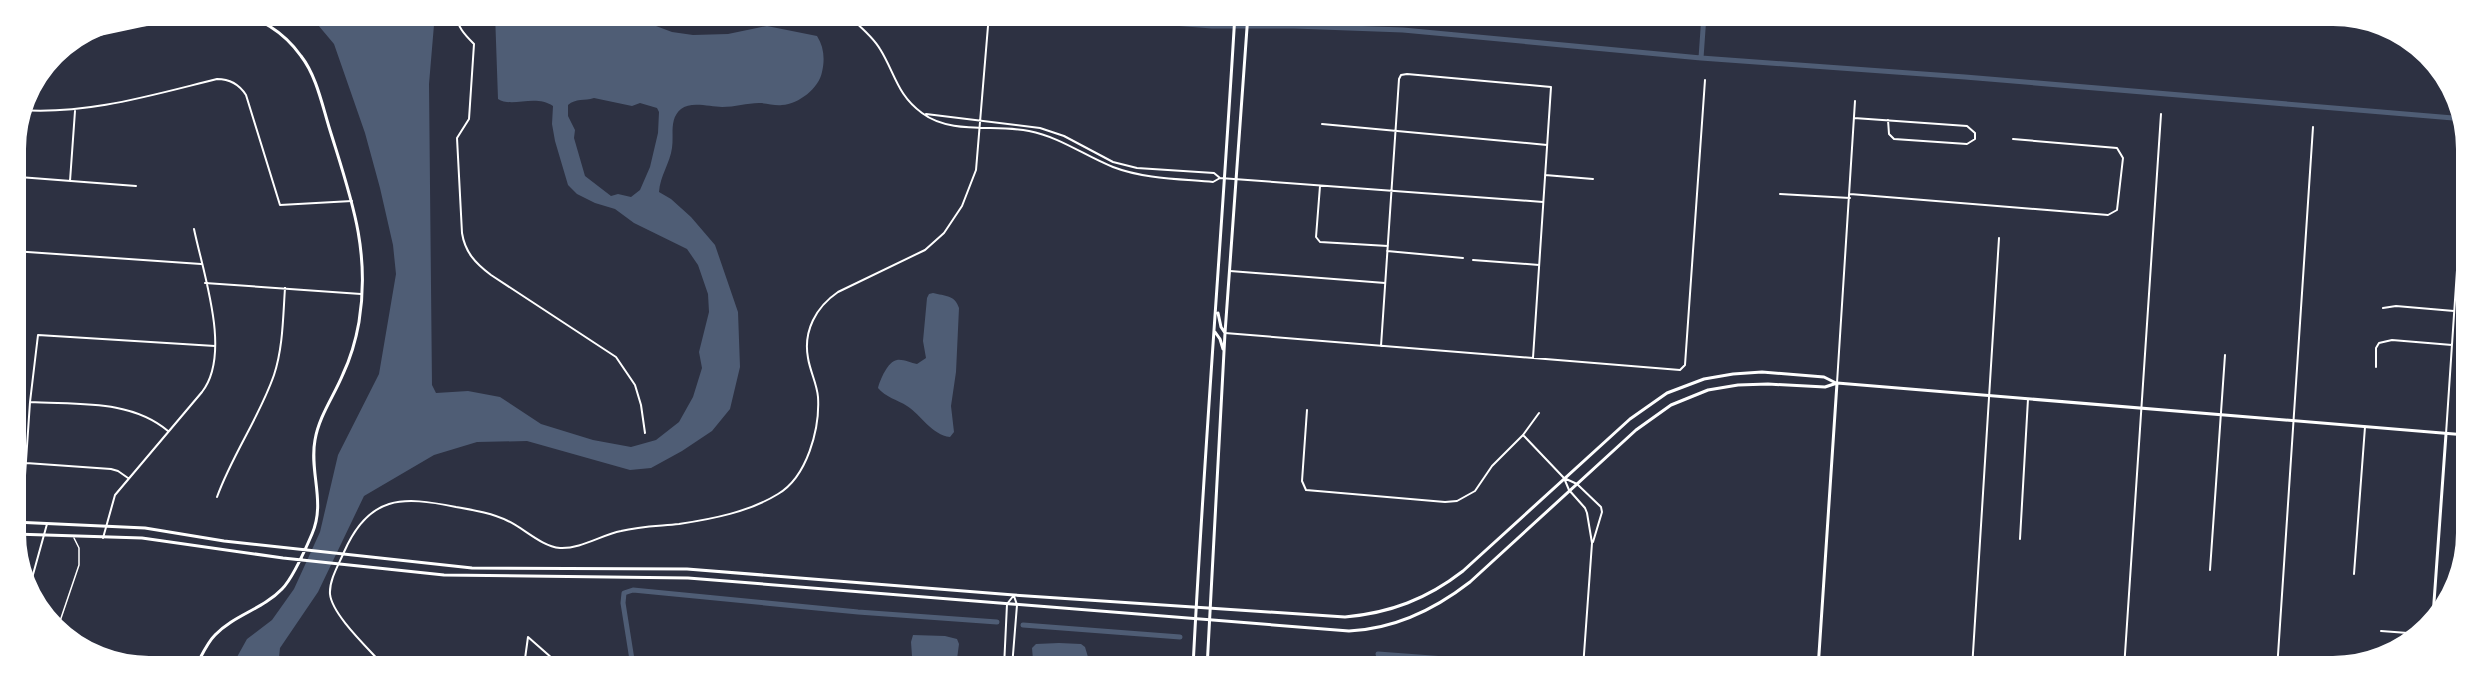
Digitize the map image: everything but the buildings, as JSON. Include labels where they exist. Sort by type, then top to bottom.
[{"type":"street","points":[[94,36],[158,22]]},
{"type":"street","points":[[200,660],[217,633],[228,624],[268,602],[284,587],[313,533],[318,514],[313,448],[316,431],[351,351],[362,294],[362,244],[352,201],[320,98],[303,58],[289,41],[272,27],[261,22]]},
{"type":"street","points":[[457,22],[462,32],[474,44],[468,119],[458,138],[462,233],[466,247],[475,262],[490,275],[616,357],[635,385],[645,433]]},
{"type":"street","points":[[853,22],[879,47],[897,87],[909,102],[923,114],[945,124],[1029,131],[1054,139],[1114,168],[1146,175],[1213,182],[1220,178]]},
{"type":"street","points":[[379,660],[334,608],[330,595],[331,583],[357,527],[370,514],[387,505],[406,500],[428,501],[483,512],[507,520],[547,544],[561,548],[621,531],[681,523],[737,512],[780,493],[795,480],[814,430],[818,396],[808,357],[807,343],[812,322],[828,299],[917,255],[944,233],[962,206],[976,170],[982,120],[988,22]]},
{"type":"street","points":[[1194,660],[1200,521],[1217,310],[1235,22]]},
{"type":"street","points":[[1208,660],[1224,353],[1248,22]]},
{"type":"street","points":[[1381,346],[1395,131],[1401,75],[1551,87],[1533,358]]},
{"type":"street","points":[[29,110],[75,111],[217,79],[231,81],[242,89],[247,98],[280,205],[352,201]]},
{"type":"street","points":[[1217,310],[1221,327],[1226,333],[1680,370],[1685,365],[1705,80]]},
{"type":"street","points":[[1819,659],[1855,101]]},
{"type":"street","points":[[70,181],[75,111]]},
{"type":"street","points":[[923,114],[1040,128],[1113,162],[1137,168],[1214,173],[1220,178],[1236,180],[1543,202]]},
{"type":"street","points":[[2125,659],[2161,114]]},
{"type":"street","points":[[1854,118],[1888,120],[1967,126],[1975,133],[1975,139],[1967,144],[1894,138],[1889,134],[1888,120]]},
{"type":"street","points":[[1322,124],[1547,145]]},
{"type":"street","points":[[2278,659],[2313,127]]},
{"type":"street","points":[[1780,194],[1850,196],[2108,215],[2117,210],[2123,158],[2117,148],[2013,139]]},
{"type":"street","points":[[1082,152],[1084,147]]},
{"type":"street","points":[[1545,175],[1593,179]]},
{"type":"street","points":[[23,177],[136,186]]},
{"type":"street","points":[[1320,186],[1316,237],[1320,242],[1388,246]]},
{"type":"street","points":[[2434,609],[2460,224]]},
{"type":"street","points":[[103,538],[115,495],[208,385],[212,375],[215,346],[214,322],[194,229]]},
{"type":"street","points":[[1973,659],[1999,238]]},
{"type":"street","points":[[23,252],[201,264]]},
{"type":"street","points":[[1387,252],[1462,258]]},
{"type":"street","points":[[1473,260],[1539,266]]},
{"type":"street","points":[[1230,271],[1385,283]]},
{"type":"street","points":[[205,283],[362,294]]},
{"type":"street","points":[[218,497],[226,473],[274,376],[280,351],[285,288]]},
{"type":"street","points":[[2383,308],[2396,306],[2454,311]]},
{"type":"street","points":[[1215,332],[1220,339],[1224,353]]},
{"type":"street","points":[[22,523],[30,402],[38,334],[215,346]]},
{"type":"street","points":[[2376,367],[2376,348],[2379,343],[2392,340],[2452,345]]},
{"type":"street","points":[[2210,570],[2225,355]]},
{"type":"street","points":[[22,523],[167,531],[286,549],[472,568],[687,569],[1014,595],[1345,617],[1374,614],[1400,607],[1427,595],[1451,580],[1642,409],[1680,387],[1704,379],[1747,372],[1824,377],[1837,383],[2460,435]]},
{"type":"street","points":[[22,534],[178,542],[283,558],[471,577],[688,578],[1335,632],[1363,630],[1407,620],[1434,607],[1458,591],[1648,419],[1683,399],[1708,390],[1738,385],[1824,387],[1837,383]]},
{"type":"street","points":[[2020,539],[2028,399]]},
{"type":"street","points":[[30,402],[126,409],[151,418],[169,432]]},
{"type":"street","points":[[1307,410],[1303,486],[1306,490],[1376,498],[1457,501],[1475,491],[1492,466],[1523,435],[1539,413]]},
{"type":"street","points":[[2354,574],[2366,427]]},
{"type":"street","points":[[1523,435],[1564,478],[1569,490],[1585,508],[1592,543],[1584,659]]},
{"type":"street","points":[[26,464],[111,469],[122,473],[129,479]]},
{"type":"street","points":[[1564,478],[1577,484],[1601,507],[1596,538],[1592,543]]},
{"type":"street","points":[[32,579],[47,524]]},
{"type":"street","points":[[1004,660],[1007,604],[1014,595]]},
{"type":"street","points":[[1013,660],[1017,605],[1014,595]]},
{"type":"street","points":[[2381,631],[2410,633]]},
{"type":"street","points":[[525,660],[528,637],[554,660]]},
{"type":"lane","points":[[60,622],[80,565],[79,548],[75,538]]},
{"type":"water","points":[[316,22],[434,22],[429,84],[432,385],[436,393],[468,391],[500,397],[541,424],[593,440],[631,447],[656,440],[679,422],[693,397],[702,368],[699,352],[709,312],[708,294],[698,265],[687,249],[634,223],[615,209],[577,194],[568,185],[555,141],[552,124],[553,106],[539,101],[510,102],[498,99],[495,22],[633,22],[648,23],[672,32],[693,35],[728,34],[767,26],[817,36],[823,53],[823,62],[817,84],[795,102],[779,105],[759,103],[722,107],[690,105],[681,109],[675,117],[671,154],[659,192],[671,199],[691,217],[715,245],[738,312],[740,367],[730,409],[712,431],[651,468],[630,470],[527,441],[477,442],[434,455],[364,496],[318,592],[280,648],[279,660],[235,660],[247,639],[272,620],[294,589],[320,532],[338,455],[379,374],[396,274],[393,245],[380,188],[365,133],[334,44]],"holes":[[[594,98],[632,106],[640,103],[657,108],[659,112],[658,133],[650,167],[640,190],[631,197],[618,194],[611,196],[585,176],[574,138],[575,130],[568,116],[568,105],[577,100]]]},
{"type":"water","points":[[933,293],[952,298],[959,308],[956,372],[951,406],[954,432],[950,437],[932,429],[907,406],[878,388],[885,371],[894,361],[902,360],[917,364],[926,358],[923,341],[927,298]]},
{"type":"water","points":[[913,635],[945,636],[957,639],[959,644],[957,659],[912,656]]},
{"type":"water","points":[[1036,644],[1081,644],[1085,647],[1088,657],[1087,660],[1033,660],[1032,648]]},
{"type":"waterway","points":[[1160,22],[1212,26],[1403,30],[1701,58],[1965,77],[2455,118]]},
{"type":"waterway","points":[[1701,58],[1704,22]]},
{"type":"waterway","points":[[632,660],[623,603],[624,593],[633,590],[858,612],[997,622]]},
{"type":"waterway","points":[[1023,625],[1180,637]]},
{"type":"waterway","points":[[1378,654],[1451,659]]}]
